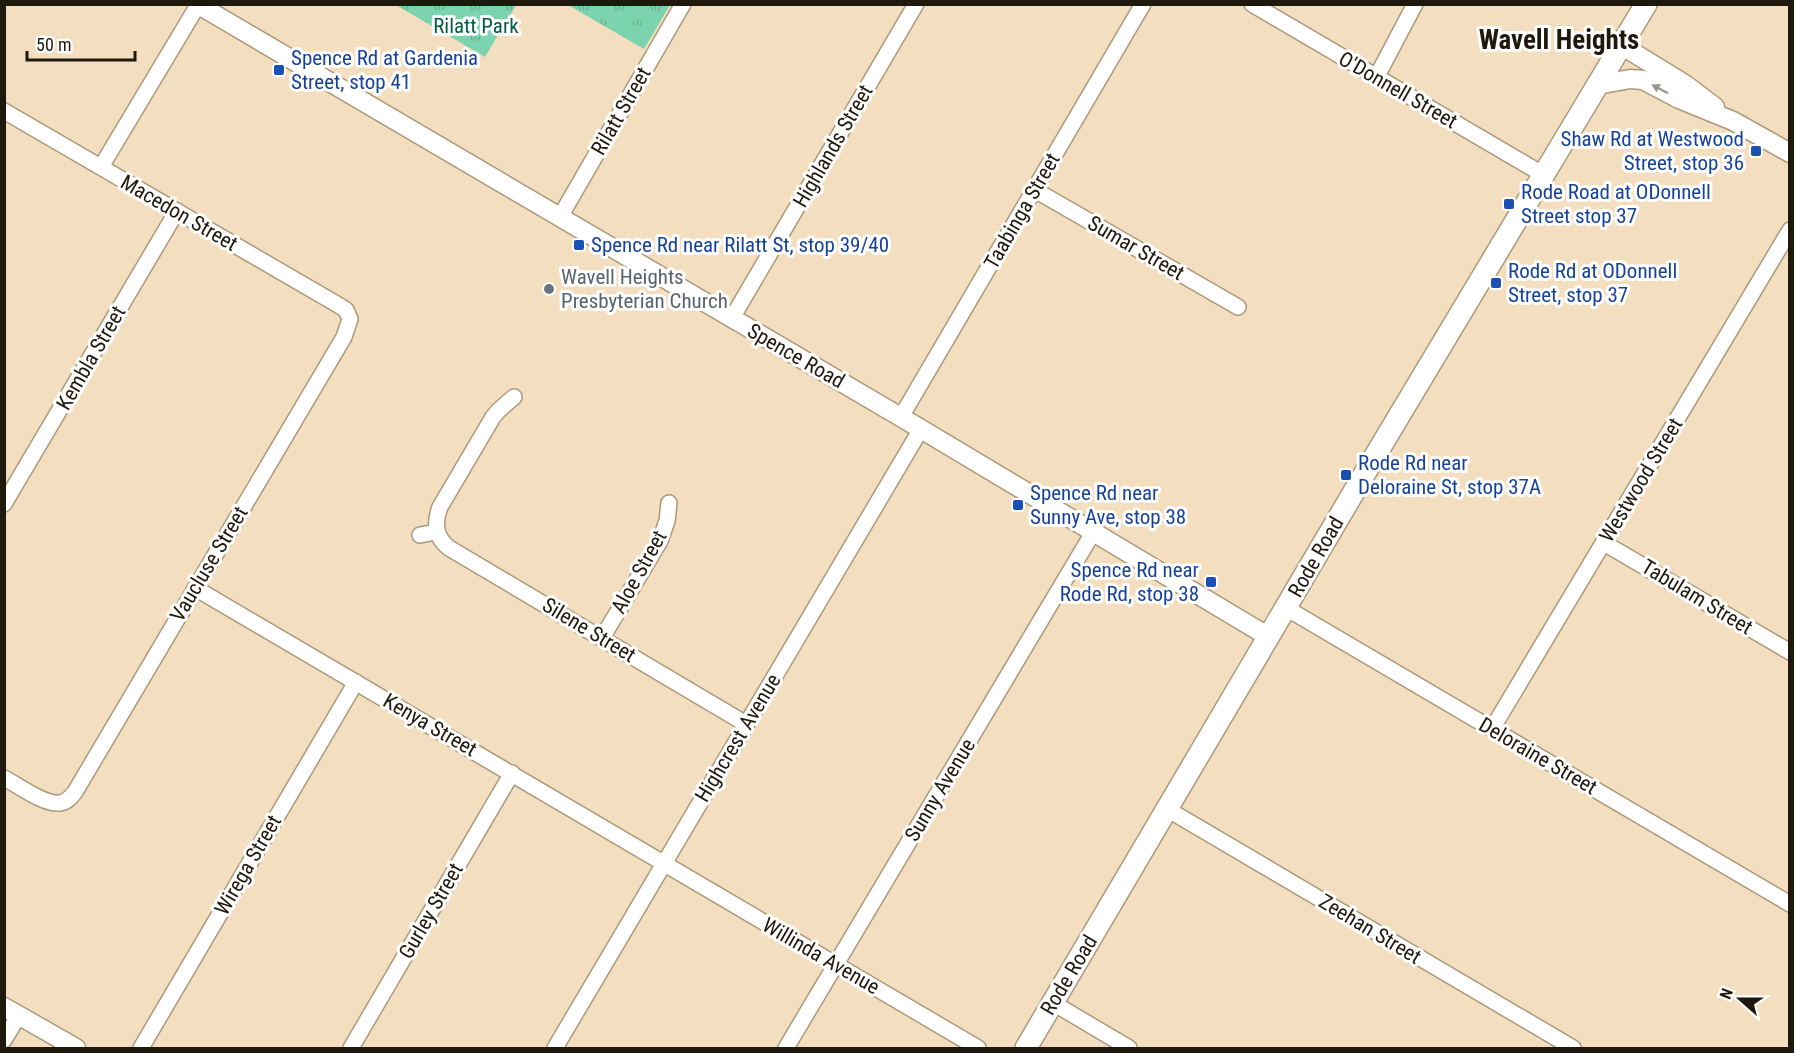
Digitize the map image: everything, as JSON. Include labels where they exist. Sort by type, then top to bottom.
[{"type":"main road","name":"Rode Road","points":[[1026,1048],[1378,451],[1646,4]]},
{"type":"street","name":"Rilatt Street","points":[[560,217],[683,4]]},
{"type":"street","name":"Highlands Street","points":[[732,318],[916,4]]},
{"type":"street","name":"Taabinga Street","points":[[901,417],[1143,4]]},
{"type":"street","name":"O'Donnell Street","points":[[1252,4],[1544,175]]},
{"type":"street","points":[[1376,78],[1415,4]]},
{"type":"street","name":"Spence Road","points":[[197,5],[901,417],[1269,637]]},
{"type":"street","points":[[101,167],[197,5]]},
{"type":"street","points":[[1621,45],[1686,85],[1733,121]]},
{"type":"street","points":[[1597,85],[1630,79],[1643,81],[1679,99],[1733,121],[1790,153]]},
{"type":"street","name":"Macedon Street","points":[[4,111],[340,306],[350,319]]},
{"type":"street","name":"Sumar Street","points":[[1035,190],[1238,307]]},
{"type":"street","name":"Kembla Street","points":[[4,504],[177,211]]},
{"type":"street","name":"Westwood Street","points":[[1492,729],[1790,230]]},
{"type":"street","name":"Vaucluse Street","points":[[4,778],[53,803],[66,801],[75,792],[344,337],[350,319]]},
{"type":"street","points":[[420,535],[436,532],[436,516],[440,507],[493,417],[514,397]]},
{"type":"street","name":"Highcrest Avenue","points":[[555,1048],[921,429]]},
{"type":"street","name":"Aloe Street","points":[[602,638],[660,541],[667,521],[669,503]]},
{"type":"street","name":"Sunny Avenue","points":[[786,1048],[1094,531]]},
{"type":"street","name":"Silene Street","points":[[436,532],[449,548],[746,724]]},
{"type":"street","name":"Tabulam Street","points":[[1604,543],[1790,652]]},
{"type":"street","name":"Kenya Street","points":[[195,588],[664,863]]},
{"type":"street","name":"Deloraine Street","points":[[1286,608],[1790,904]]},
{"type":"street","name":"Wirega Street","points":[[141,1048],[356,682]]},
{"type":"street","name":"Gurley Street","points":[[351,1048],[512,773]]},
{"type":"street","name":"Zeehan Street","points":[[1167,809],[1573,1048]]},
{"type":"street","name":"Willinda Avenue","points":[[664,863],[978,1048]]},
{"type":"street","points":[[1053,1003],[1128,1048]]},
{"type":"street","points":[[4,1040],[12,1011],[76,1048]]},
{"type":"green space","name":"Rilatt Park","points":[[396,5],[516,5],[485,57]]},
{"type":"green space","name":"Rilatt Park","points":[[568,5],[670,5],[644,49]]},
{"type":"place","name":"Spence Rd at Gardenia Street, stop 41","points":[[279,70]]},
{"type":"place","name":"Shaw Rd at Westwood Street, stop 36","points":[[1756,151]]},
{"type":"place","name":"Rode Road at ODonnell Street stop 37","points":[[1509,204]]},
{"type":"place","name":"Spence Rd near Rilatt St, stop 39/40","points":[[579,245]]},
{"type":"place","name":"Rode Rd at ODonnell Street, stop 37","points":[[1496,283]]},
{"type":"place","name":"Wavell Heights Presbyterian Church","points":[[549,289]]},
{"type":"place","name":"Rode Rd near Deloraine St, stop 37A","points":[[1346,475]]},
{"type":"place","name":"Spence Rd near Sunny Ave, stop 38","points":[[1018,505]]},
{"type":"place","name":"Spence Rd near Rode Rd, stop 38","points":[[1211,582]]},
{"type":"district","name":"Wavell Heights","points":[[1559,40]]}]
